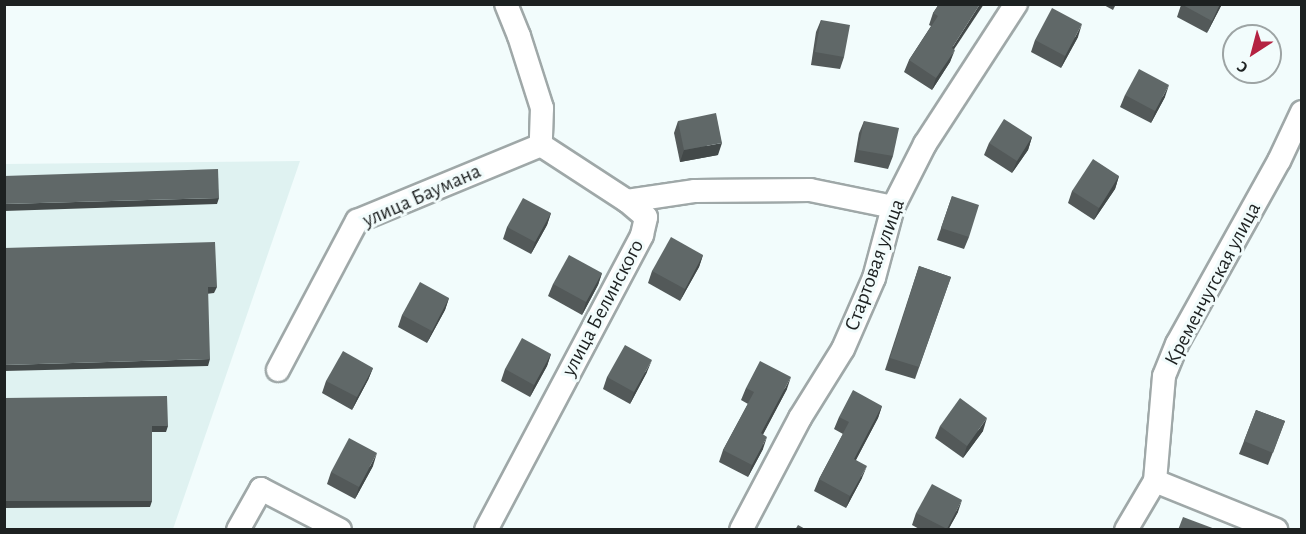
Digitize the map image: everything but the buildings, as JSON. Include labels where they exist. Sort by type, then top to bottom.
[{"type":"street","points":[[506,4],[519,36],[542,108],[541,145],[627,201],[695,191],[810,190],[893,207]]},
{"type":"street","name":"Стартовая улица","points":[[741,530],[800,418],[843,349],[874,278],[893,207],[925,144],[1016,4]]},
{"type":"street","name":"Кременчугская улица","points":[[1126,530],[1155,481],[1164,376],[1177,344],[1279,161],[1302,112]]},
{"type":"street","name":"улица Баумана","points":[[278,370],[357,221],[541,145]]},
{"type":"street","name":"улица Белинского","points":[[486,530],[642,234],[646,217],[627,201]]},
{"type":"street","points":[[1155,481],[1276,530]]},
{"type":"street","points":[[238,530],[261,489],[340,530]]},
{"type":"shaded area","points":[[300,161],[173,529],[5,529],[4,164]]}]
